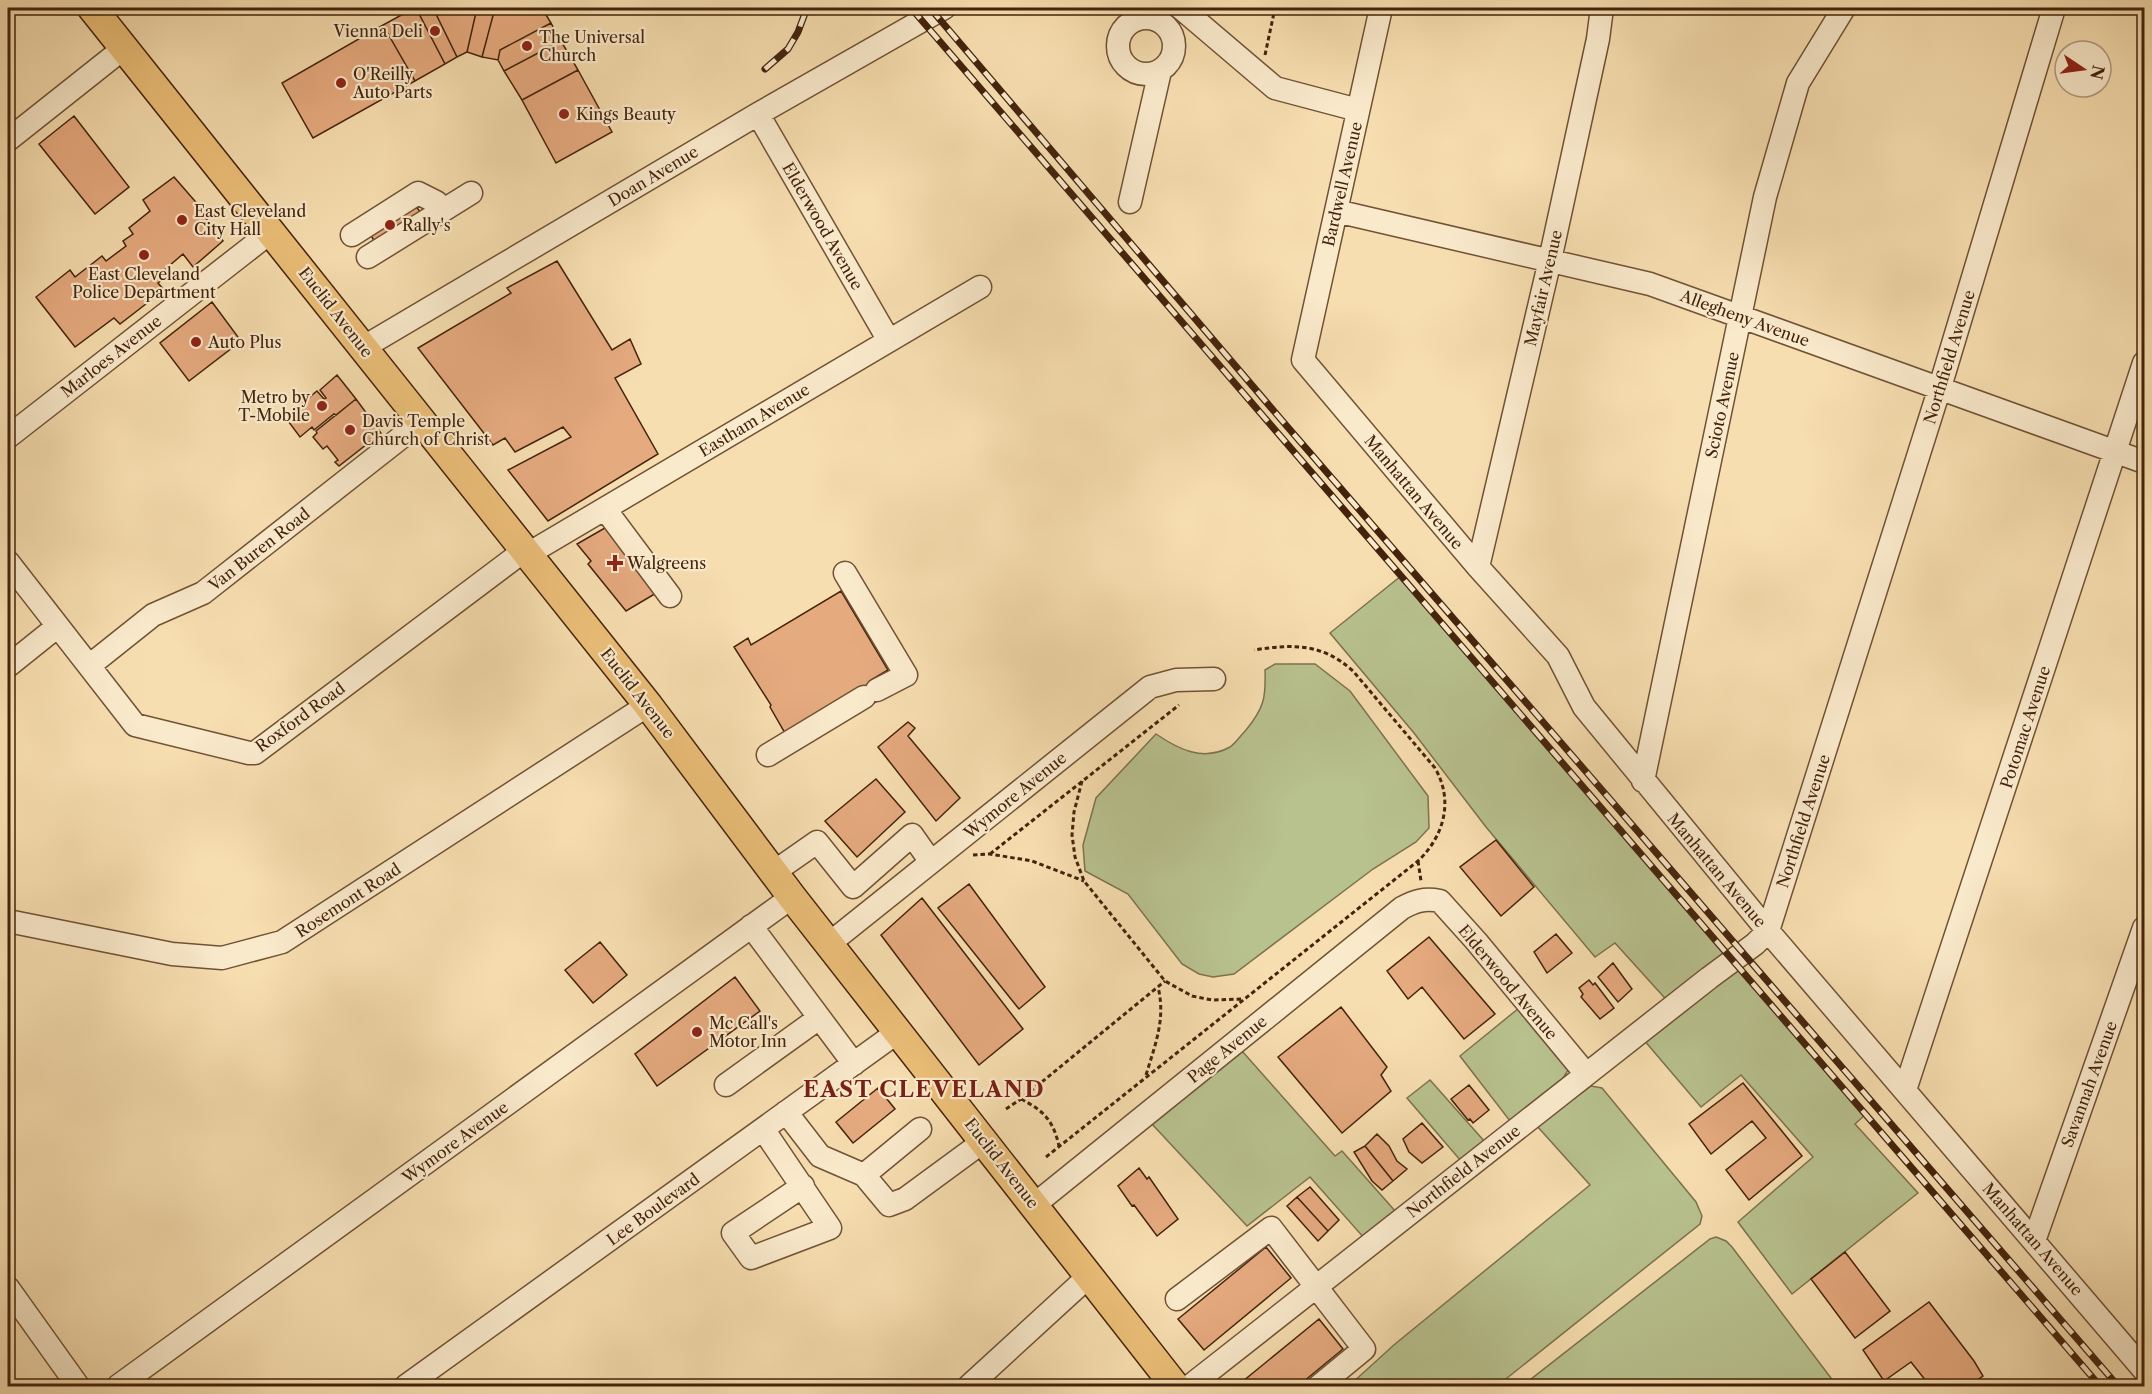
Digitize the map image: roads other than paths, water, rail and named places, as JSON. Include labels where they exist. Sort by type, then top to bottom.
[{"type":"main road","name":"Euclid Avenue","points":[[92,8],[648,705],[792,897],[1175,1386]]},
{"type":"street","name":"Doan Avenue","points":[[364,347],[758,114],[944,8]]},
{"type":"street","points":[[1153,19],[1172,8]]},
{"type":"street","points":[[1181,8],[1275,88],[1358,110]]},
{"type":"street","name":"Bardwell Avenue","points":[[1303,360],[1381,8]]},
{"type":"street","name":"Mayfair Avenue","points":[[1478,567],[1550,260],[1598,39],[1602,8]]},
{"type":"street","name":"Scioto Avenue","points":[[1643,781],[1765,197],[1798,83],[1844,8]]},
{"type":"street","name":"Northfield Avenue","points":[[1190,1386],[1755,944],[1768,931],[1940,387],[2054,8]]},
{"type":"street","points":[[1130,202],[1160,70],[1172,57],[1173,39],[1169,30],[1162,23],[1153,19],[1143,18],[1126,26],[1120,34],[1118,52],[1127,68],[1143,75],[1160,70]]},
{"type":"street","points":[[8,140],[124,48]]},
{"type":"street","name":"Elderwood Avenue","points":[[758,114],[888,339]]},
{"type":"street","points":[[352,235],[418,193],[444,209]]},
{"type":"street","points":[[368,256],[471,193]]},
{"type":"street","name":"Allegheny Avenue","points":[[1335,211],[1650,284],[2145,462]]},
{"type":"street","name":"Marloes Avenue","points":[[8,437],[272,231]]},
{"type":"street","name":"Eastham Avenue","points":[[526,552],[605,508],[888,339],[980,287]]},
{"type":"street","name":"Manhattan Avenue","points":[[1303,360],[1478,567],[1558,656],[1584,707],[1768,931],[2145,1370]]},
{"type":"street","name":"Potomac Avenue","points":[[1905,1090],[2145,363]]},
{"type":"street","name":"Van Buren Road","points":[[88,666],[153,615],[203,593],[422,421]]},
{"type":"street","points":[[605,508],[670,596]]},
{"type":"street","name":"Roxford Road","points":[[8,562],[135,725],[255,753],[526,552]]},
{"type":"street","points":[[768,755],[906,675],[845,573]]},
{"type":"street","points":[[8,666],[58,627]]},
{"type":"street","name":"Wymore Avenue","points":[[830,943],[1150,687],[1176,680],[1214,679]]},
{"type":"street","name":"Rosemont Road","points":[[8,921],[172,954],[222,958],[282,942],[648,705]]},
{"type":"street","points":[[774,872],[817,842],[853,887],[912,835],[931,862]]},
{"type":"street","name":"Elderwood Avenue","points":[[1423,891],[1440,901],[1586,1074]]},
{"type":"street","name":"Page Avenue","points":[[1034,1205],[1423,891]]},
{"type":"street","name":"Wymore Avenue","points":[[118,1386],[792,897]]},
{"type":"street","points":[[751,926],[854,1064]]},
{"type":"street","name":"Savannah Avenue","points":[[2034,1241],[2145,928]]},
{"type":"street","points":[[726,1084],[819,1018]]},
{"type":"street","name":"Lee Boulevard","points":[[406,1386],[899,1031]]},
{"type":"street","points":[[786,1112],[820,1156],[864,1175],[889,1206],[905,1199],[984,1141]]},
{"type":"street","points":[[864,1175],[920,1128]]},
{"type":"street","points":[[763,1129],[802,1186]]},
{"type":"street","points":[[1177,1299],[1270,1228],[1364,1349],[1319,1386]]},
{"type":"street","points":[[969,1386],[1089,1276]]},
{"type":"street","points":[[8,1288],[78,1386]]},
{"type":"railway","points":[[765,69],[788,49],[798,32],[807,8]]},
{"type":"railway","points":[[911,8],[2100,1386]]},
{"type":"railway","points":[[930,8],[1285,424],[2118,1386]]},
{"type":"place","name":"Vienna Deli","points":[[435,31]]},
{"type":"place","name":"The Universal Church","points":[[527,46]]},
{"type":"place","name":"O'Reilly Auto Parts","points":[[341,83]]},
{"type":"place","name":"Kings Beauty","points":[[564,114]]},
{"type":"place","name":"East Cleveland City Hall","points":[[182,220]]},
{"type":"place","name":"Rally's","points":[[390,225]]},
{"type":"place","name":"East Cleveland Police Department","points":[[144,255]]},
{"type":"place","name":"Auto Plus","points":[[196,342]]},
{"type":"place","name":"Metro by T-Mobile","points":[[322,406]]},
{"type":"place","name":"Davis Temple Church of Christ","points":[[350,430]]},
{"type":"place","name":"Walgreens","points":[[615,563]]},
{"type":"place","name":"Mc Call's Motor Inn","points":[[697,1032]]},
{"type":"district","name":"EAST CLEVELAND","points":[[924,1089]]}]
